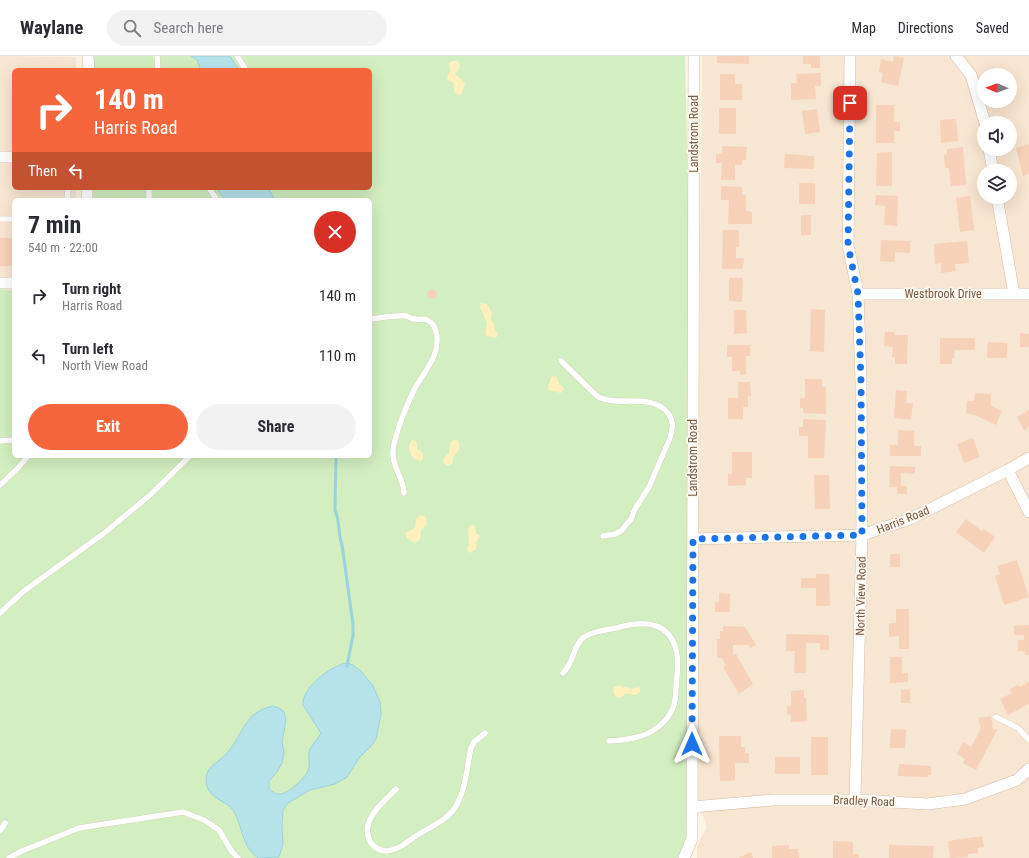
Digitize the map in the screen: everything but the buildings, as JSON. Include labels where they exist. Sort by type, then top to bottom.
[{"type":"street","points":[[88,56],[89,68]]},
{"type":"street","name":"Landstrom Road","points":[[684,858],[692,839],[694,56]]},
{"type":"street","name":"North View Road","points":[[850,56],[848,245],[858,294],[861,382],[862,535],[855,800]]},
{"type":"street","points":[[956,56],[971,75],[983,116]]},
{"type":"street","points":[[0,157],[12,157]]},
{"type":"street","points":[[998,204],[1014,294]]},
{"type":"street","points":[[0,283],[12,283]]},
{"type":"street","name":"Westbrook Drive","points":[[858,294],[1029,294]]},
{"type":"street","name":"Harris Road","points":[[693,539],[862,535],[910,519],[1029,458]]},
{"type":"street","points":[[1008,470],[1029,512]]},
{"type":"street","name":"Bradley Road","points":[[692,807],[774,800],[855,800],[928,804],[965,799],[1017,780],[1029,769]]},
{"type":"lane","points":[[157,56],[158,68]]},
{"type":"lane","points":[[237,56],[245,68]]},
{"type":"lane","points":[[68,190],[68,198]]},
{"type":"lane","points":[[0,219],[12,219]]},
{"type":"lane","points":[[0,288],[12,288]]},
{"type":"lane","points":[[372,319],[402,316],[429,320],[434,326],[436,333],[437,342],[434,356],[404,411],[394,444],[392,455],[394,465],[404,485],[404,494]]},
{"type":"lane","points":[[561,361],[604,400],[644,401],[654,403],[665,410],[671,417],[673,424],[673,431],[649,487],[635,509],[631,519],[621,531],[603,536]]},
{"type":"lane","points":[[0,441],[12,440]]},
{"type":"lane","points":[[0,485],[26,458]]},
{"type":"lane","points":[[0,613],[24,591],[103,534],[144,500],[188,458]]},
{"type":"lane","points":[[563,673],[568,668],[578,645],[584,638],[593,633],[623,626],[648,624],[659,627],[667,634],[674,644],[678,660],[674,706],[671,713],[663,723],[640,737],[609,741]]},
{"type":"lane","points":[[996,717],[1018,728],[1029,740]]},
{"type":"lane","points":[[396,789],[377,808],[368,824],[370,840],[379,850],[385,851],[396,849],[448,816],[457,805],[463,789],[471,748],[474,742],[485,733]]},
{"type":"lane","points":[[9,858],[22,851],[79,828],[183,812],[204,820],[219,830],[232,852],[238,858]]},
{"type":"lane","points":[[0,831],[5,823]]},
{"type":"shaded area","points":[[0,56],[76,57],[76,68],[12,68],[12,190],[76,190],[76,198],[12,198],[12,282],[0,282]]},
{"type":"shaded area","points":[[702,56],[1029,56],[1029,858],[697,858],[697,845],[707,828],[697,796]]},
{"type":"green space","points":[[90,56],[685,56],[693,429],[687,858],[0,858],[0,289],[12,290],[12,458],[372,458],[372,198],[90,198],[90,190],[372,190],[372,68],[90,68]]},
{"type":"sand","points":[[457,61],[460,64],[459,69],[455,74],[465,83],[462,93],[459,95],[454,92],[454,83],[448,80],[447,77],[450,71],[449,63]]},
{"type":"sand","points":[[481,303],[487,304],[492,313],[491,319],[498,334],[496,338],[485,334],[487,323],[480,307]]},
{"type":"sand","points":[[552,376],[557,377],[559,383],[563,387],[564,389],[561,393],[548,390]]},
{"type":"sand","points":[[456,439],[459,442],[459,450],[454,456],[452,464],[447,466],[443,459],[449,453],[451,442]]},
{"type":"sand","points":[[412,440],[416,441],[417,449],[423,454],[423,459],[420,461],[416,460],[410,453],[409,447]]},
{"type":"sand","points":[[421,515],[426,517],[427,524],[421,530],[420,540],[415,543],[407,538],[405,534],[415,528],[416,519]]},
{"type":"sand","points":[[472,525],[475,526],[476,533],[480,536],[476,542],[476,549],[470,553],[467,550],[469,543],[468,529]]},
{"type":"sand","points":[[619,685],[623,688],[627,687],[631,689],[638,687],[640,692],[636,695],[625,694],[619,698],[614,695],[613,689]]},
{"type":"water","points":[[191,56],[230,56],[238,68],[200,68],[197,60]]},
{"type":"water","points":[[218,190],[269,190],[274,198],[224,198]]},
{"type":"water","points":[[347,663],[353,665],[361,671],[373,686],[380,702],[381,714],[376,739],[359,758],[347,777],[335,784],[310,790],[288,803],[283,810],[283,844],[279,857],[258,858],[248,848],[233,810],[209,791],[206,779],[208,771],[228,752],[250,718],[263,709],[273,706],[284,712],[286,720],[282,742],[284,752],[282,763],[277,772],[269,781],[269,788],[274,793],[282,794],[295,786],[308,771],[310,749],[321,733],[303,705],[304,698],[312,685],[319,678],[334,668]]},
{"type":"waterway","points":[[336,458],[335,510],[338,519],[353,624],[353,636],[347,666]]},
{"type":"route","points":[[692,744],[693,539],[862,535],[861,382],[858,294],[848,245],[850,103]]}]
